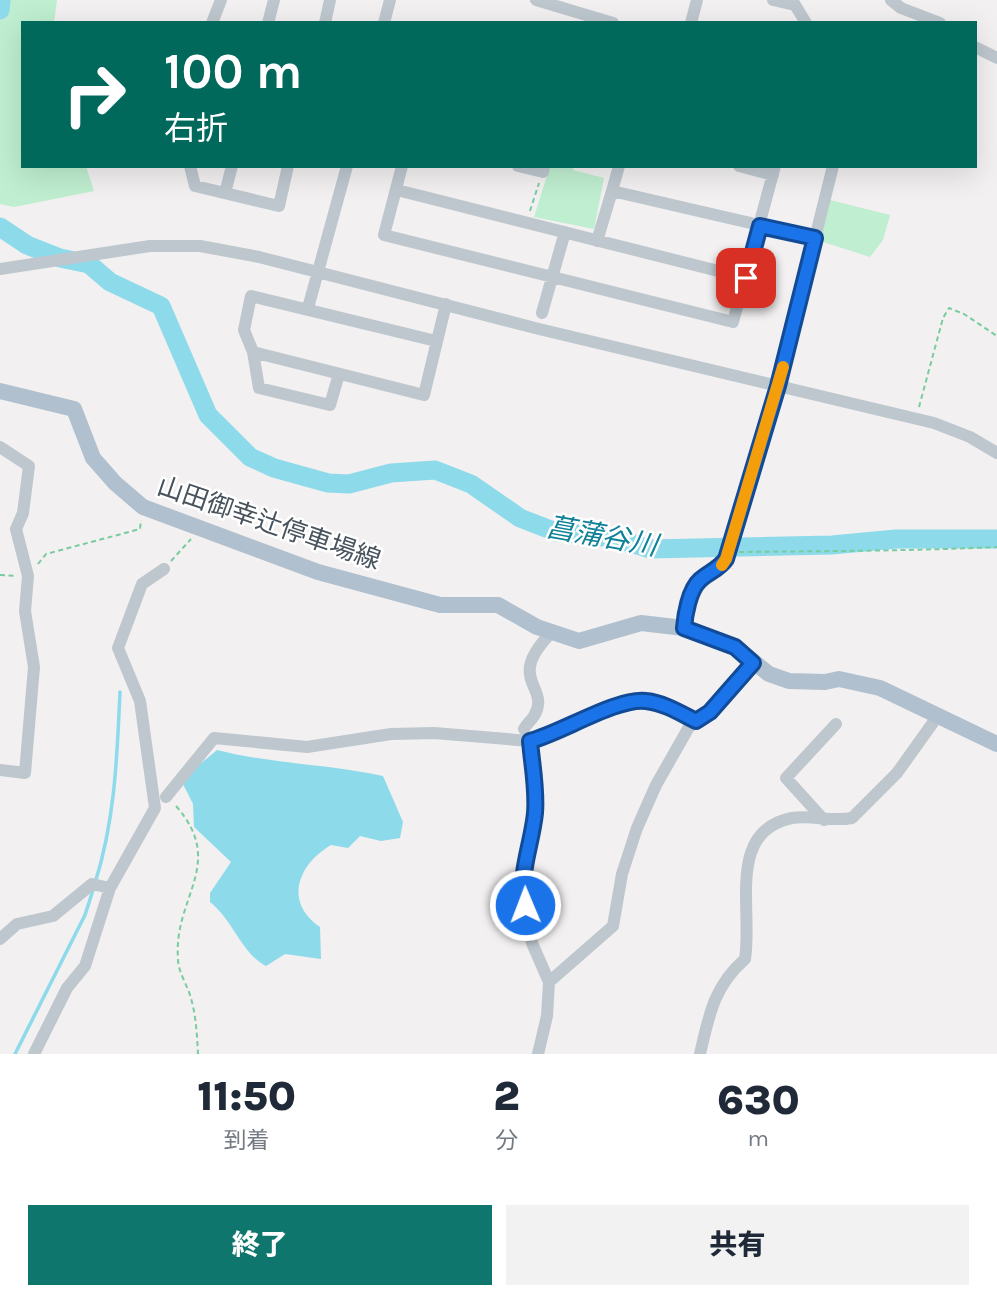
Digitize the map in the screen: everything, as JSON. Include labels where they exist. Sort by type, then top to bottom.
[{"type":"main road","name":"山田御幸辻停車場線","points":[[0,391],[74,409],[93,458],[115,483],[144,507],[318,572],[440,605],[498,606],[551,633],[579,641],[641,623],[684,628],[735,647],[753,663],[789,681],[825,682],[839,679],[880,688],[997,744]]},
{"type":"street","points":[[213,21],[221,0]]},
{"type":"street","points":[[269,21],[274,0]]},
{"type":"street","points":[[325,21],[330,0]]},
{"type":"street","points":[[385,21],[390,0]]},
{"type":"street","points":[[536,0],[606,21]]},
{"type":"street","points":[[692,21],[697,0]]},
{"type":"street","points":[[773,0],[794,3],[805,21]]},
{"type":"street","points":[[891,0],[901,8],[935,21]]},
{"type":"street","points":[[977,48],[997,58]]},
{"type":"street","points":[[190,168],[195,186],[279,206],[288,168]]},
{"type":"street","points":[[225,193],[231,168]]},
{"type":"street","points":[[308,308],[345,168]]},
{"type":"street","points":[[402,168],[384,234],[733,322],[774,171],[753,168]]},
{"type":"street","points":[[597,241],[618,168]]},
{"type":"street","points":[[684,628],[692,592],[700,580],[732,555],[832,168]]},
{"type":"street","points":[[397,191],[746,278]]},
{"type":"street","points":[[612,191],[815,238]]},
{"type":"street","points":[[542,313],[565,232]]},
{"type":"street","points":[[0,268],[150,246],[200,246],[259,257],[916,418],[970,437],[997,453]]},
{"type":"street","points":[[339,374],[330,405],[259,388],[253,352],[244,330],[251,296],[436,341]]},
{"type":"street","points":[[253,352],[424,395],[446,304]]},
{"type":"street","points":[[0,447],[29,466],[23,513],[16,529],[28,576],[24,611],[34,667],[26,773],[0,770]]},
{"type":"street","points":[[34,1054],[67,988],[85,966],[110,888],[155,808],[140,701],[118,648],[142,584],[164,569]]},
{"type":"street","points":[[538,1054],[547,1016],[549,982],[533,943],[521,887],[532,837],[536,793],[527,735],[535,715],[537,694],[528,668],[530,659],[551,633]]},
{"type":"street","points":[[549,982],[613,926],[622,874],[637,828],[656,785],[696,721],[710,712],[753,663]]},
{"type":"street","points":[[166,797],[214,738],[307,747],[391,734],[554,734],[625,702],[645,701],[669,707],[696,721]]},
{"type":"street","points":[[700,1054],[712,1007],[725,976],[745,959],[750,849],[763,831],[792,818],[852,818],[867,806],[897,773],[936,717]]},
{"type":"street","points":[[825,820],[786,778],[836,724]]},
{"type":"street","points":[[0,939],[17,924],[53,916],[92,884],[110,888]]},
{"type":"path","points":[[526,223],[544,169]]},
{"type":"path","points":[[916,418],[943,318],[949,309],[964,314],[997,336]]},
{"type":"path","points":[[0,575],[28,576],[46,554],[140,529],[144,507]]},
{"type":"path","points":[[164,569],[201,528]]},
{"type":"path","points":[[732,555],[860,553],[889,548],[997,547]]},
{"type":"path","points":[[166,797],[194,827],[200,860],[180,925],[177,961],[195,1014],[198,1054]]},
{"type":"green space","points":[[0,0],[57,0],[54,21],[21,21],[21,168],[87,168],[94,191],[14,207],[0,204]]},
{"type":"green space","points":[[549,168],[574,168],[604,178],[594,229],[534,217]]},
{"type":"green space","points":[[830,200],[890,215],[883,240],[870,257],[820,241]]},
{"type":"water","points":[[217,750],[383,776],[403,822],[400,838],[381,841],[360,836],[348,848],[331,845],[310,863],[299,884],[302,907],[320,927],[321,959],[285,954],[266,966],[250,953],[210,902],[210,893],[231,862],[194,827],[193,804],[181,780]]},
{"type":"waterway","name":"菖蒲谷川","points":[[0,10],[1,0]]},
{"type":"waterway","name":"菖蒲谷川","points":[[0,227],[27,245],[60,258],[89,264],[110,282],[161,306],[208,415],[250,457],[274,468],[328,483],[349,484],[391,473],[435,470],[471,484],[520,518],[556,532],[614,538],[650,549],[832,545],[896,539],[997,539]]},
{"type":"waterway","points":[[95,883],[111,812],[120,692]]},
{"type":"waterway","points":[[15,1054],[85,915],[93,890]]},
{"type":"slow traffic","points":[[722,565],[783,367]]},
{"type":"route","points":[[525,905],[521,887],[532,837],[536,793],[530,741],[554,734],[625,702],[645,701],[669,707],[696,721],[710,712],[753,663],[735,647],[684,628],[684,619],[692,592],[700,580],[720,567],[726,559],[778,386],[815,238],[760,226],[746,278]]}]
